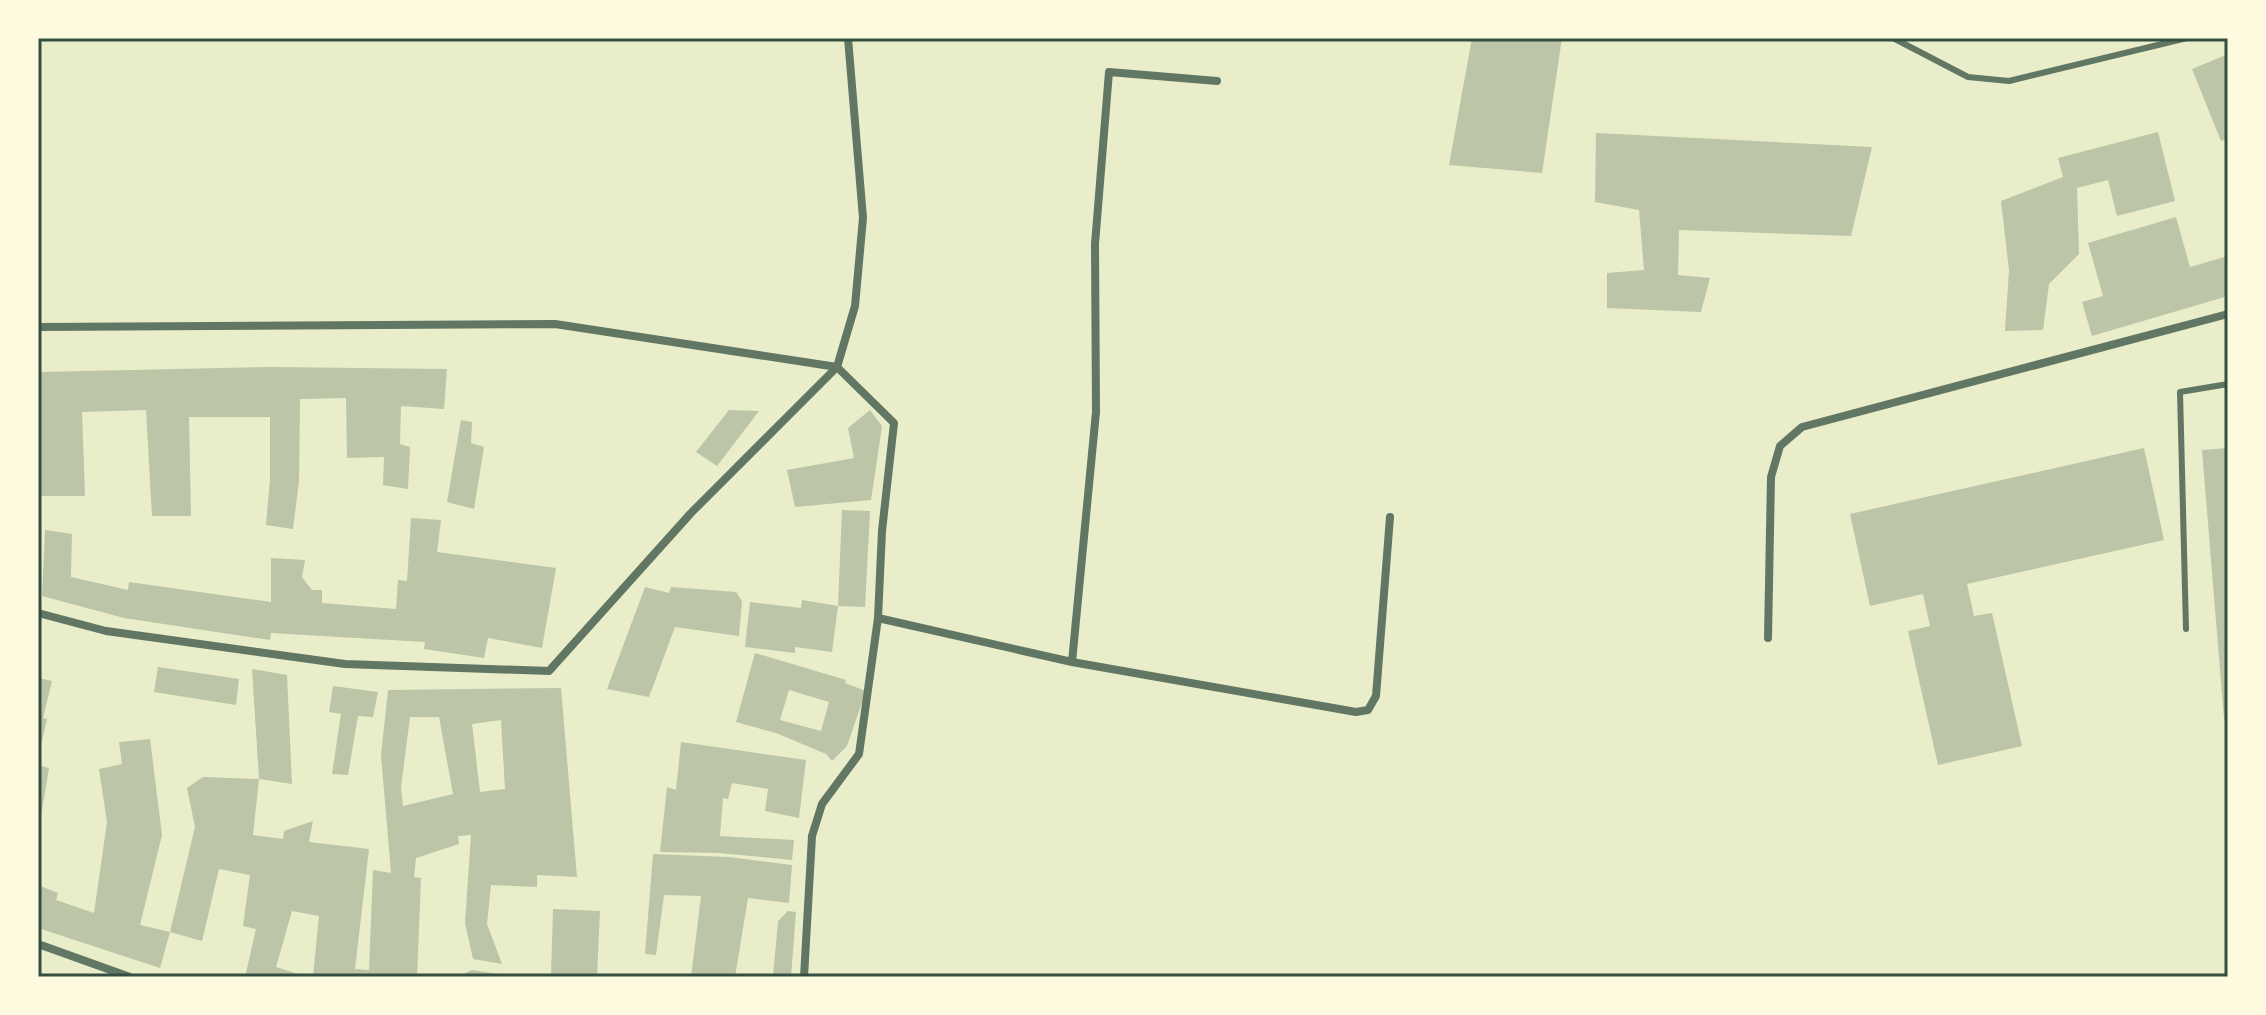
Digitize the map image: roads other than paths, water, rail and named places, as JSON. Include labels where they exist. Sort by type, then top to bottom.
[{"type":"street","points":[[38,613],[106,631],[345,664],[549,671],[691,513],[837,367],[855,306],[863,218],[848,38]]},
{"type":"street","points":[[1072,662],[1096,412],[1095,244],[1109,72],[1217,81]]},
{"type":"street","points":[[1768,638],[1771,477],[1780,446],[1802,427],[2228,314]]},
{"type":"street","points":[[38,327],[555,324],[837,367],[894,423],[882,531],[878,618],[859,754],[822,804],[812,836],[804,977]]},
{"type":"street","points":[[878,618],[1072,662],[1356,712],[1368,710],[1376,696],[1390,517]]},
{"type":"street","points":[[38,944],[130,977]]},
{"type":"lane","points":[[1893,38],[1968,77],[2009,81],[2187,38]]},
{"type":"lane","points":[[2186,629],[2180,392],[2228,384]]}]
